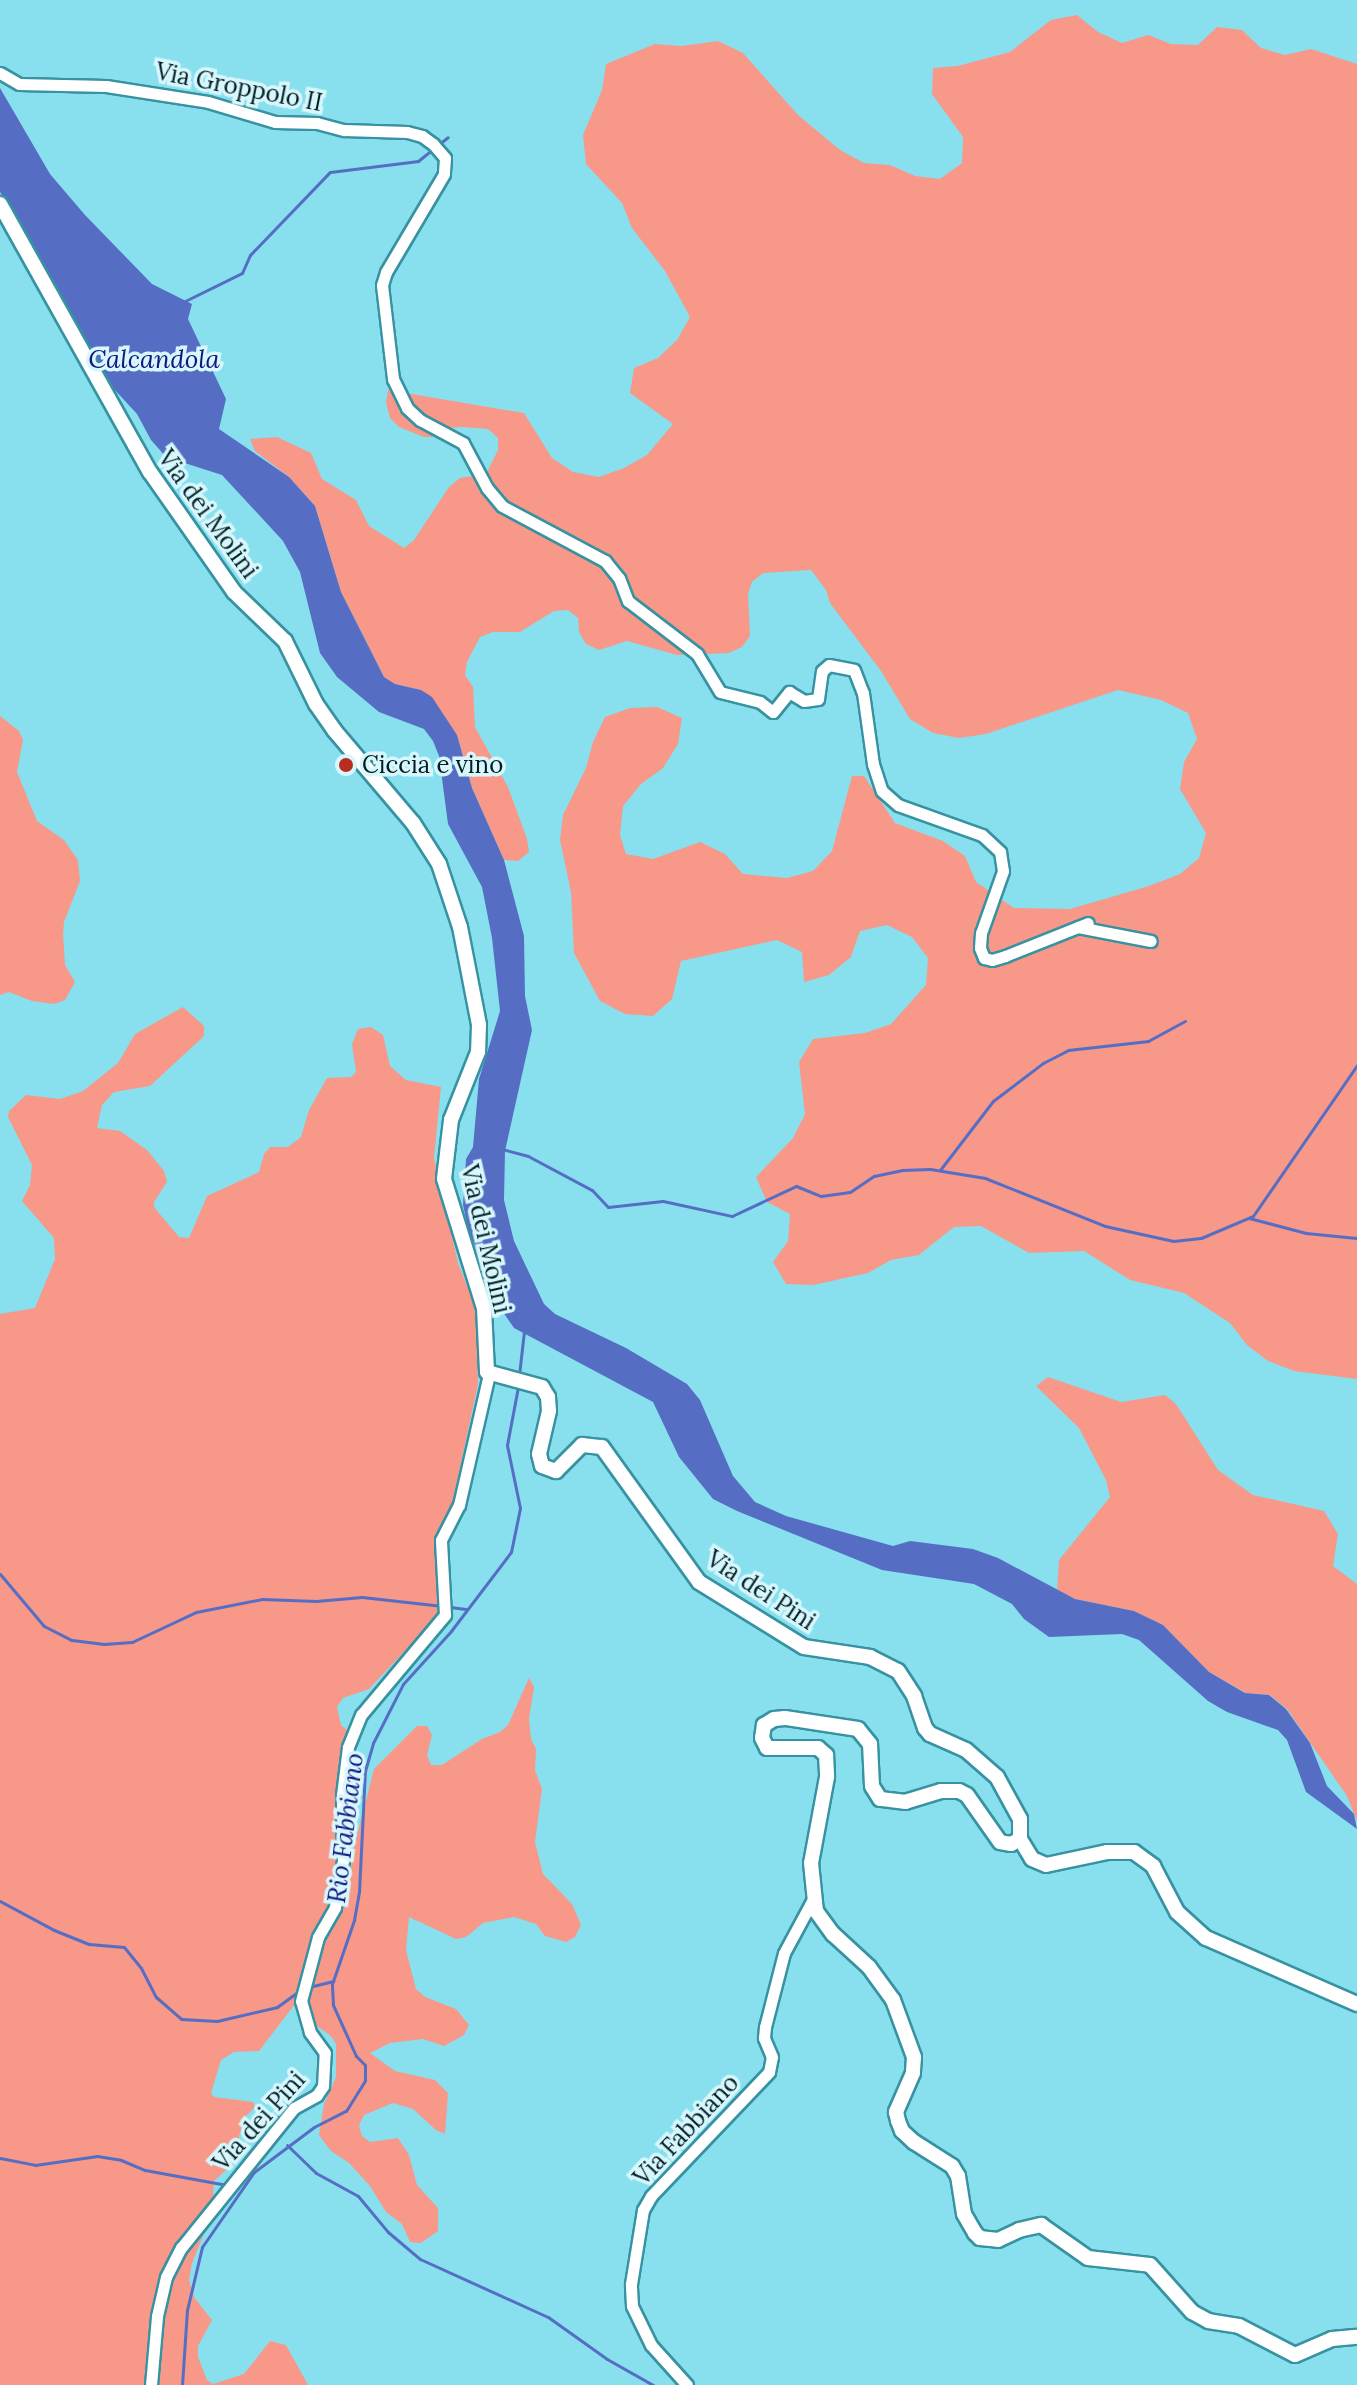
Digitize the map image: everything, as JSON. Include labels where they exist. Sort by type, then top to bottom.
[{"type":"street","name":"Via Groppolo II","points":[[0,73],[19,84],[106,86],[208,102],[275,122],[317,123],[344,130],[407,132],[422,136],[437,148],[444,174],[437,192],[386,272],[382,285],[393,379],[407,408],[420,420],[463,443],[487,488],[502,506],[605,561],[619,578],[628,601],[697,654],[720,692],[760,702],[773,712],[789,692],[804,701],[818,699],[822,671],[829,665],[854,670],[863,693],[873,764],[882,791],[898,805],[982,835],[1000,852],[1003,871],[981,933],[980,948],[984,958],[992,960],[1005,956],[1082,925],[1151,941]]},
{"type":"street","name":"Via dei Molini","points":[[0,204],[150,472],[234,592],[275,628],[334,730],[413,823],[439,864],[460,927],[479,1025],[478,1052],[451,1120],[444,1179],[484,1308],[483,1358],[491,1375]]},
{"type":"street","name":"Via dei Pini","points":[[151,2385],[160,2303],[166,2277],[181,2248],[294,2108],[317,2095],[323,2086],[325,2053],[310,2032],[301,2001],[318,1937],[335,1907],[343,1860],[342,1795],[348,1747],[361,1715],[445,1615],[441,1540],[459,1505],[491,1375],[521,1379],[542,1387],[548,1397],[549,1411],[539,1454],[545,1470],[556,1471],[582,1445],[602,1447],[699,1582],[804,1647],[870,1657],[898,1671],[914,1696],[930,1734],[966,1750],[997,1777],[1020,1819],[1020,1839]]},
{"type":"street","points":[[1357,2004],[1322,1986],[1206,1938],[1177,1912],[1153,1866],[1134,1852],[1107,1852],[1046,1865],[1032,1859],[1020,1839],[1012,1844],[1000,1842],[967,1795],[959,1791],[941,1791],[906,1802],[880,1799],[872,1786],[870,1744],[858,1729],[774,1719],[762,1729],[767,1748],[818,1748],[827,1760],[811,1863],[812,1901],[833,1934],[869,1967],[893,2000],[914,2057],[913,2073],[896,2112],[898,2121],[902,2131],[914,2142],[952,2166],[958,2176],[964,2214],[980,2238],[998,2240],[1019,2230],[1041,2225],[1088,2258],[1150,2265],[1192,2312],[1208,2321],[1250,2331],[1286,2353],[1302,2354],[1332,2339],[1357,2337]]},
{"type":"street","name":"Via Fabbiano","points":[[687,2385],[651,2345],[632,2306],[631,2284],[643,2210],[651,2196],[769,2072],[772,2057],[764,2038],[765,2027],[784,1953],[812,1901]]},
{"type":"street","points":[[1322,1986],[1357,2012]]},
{"type":"shaded area","points":[[1077,15],[1098,32],[1122,43],[1148,35],[1171,44],[1198,45],[1217,27],[1242,30],[1261,48],[1285,55],[1311,49],[1357,64],[1357,1379],[1294,1371],[1268,1361],[1247,1345],[1230,1323],[1184,1293],[1130,1280],[1084,1251],[1029,1253],[981,1226],[954,1227],[919,1255],[891,1260],[868,1273],[813,1285],[786,1284],[773,1262],[788,1241],[790,1214],[767,1202],[756,1177],[793,1138],[805,1114],[799,1062],[813,1039],[865,1033],[891,1024],[926,985],[928,958],[912,937],[887,925],[860,931],[851,957],[829,975],[804,982],[802,952],[777,940],[681,961],[672,999],[653,1016],[625,1014],[600,1001],[574,953],[571,892],[560,840],[563,815],[586,768],[593,742],[605,717],[630,708],[657,707],[682,718],[678,744],[663,768],[641,784],[623,806],[620,835],[626,854],[653,859],[700,842],[725,854],[743,874],[787,878],[813,871],[832,851],[852,776],[864,776],[895,823],[943,841],[965,856],[976,882],[1014,908],[1070,909],[1180,874],[1199,858],[1206,833],[1180,789],[1184,762],[1197,739],[1188,713],[1161,700],[1118,690],[986,734],[959,738],[933,733],[910,719],[881,671],[830,603],[826,590],[811,570],[763,573],[752,582],[748,594],[750,636],[742,647],[729,653],[677,655],[627,641],[599,650],[586,644],[579,632],[578,618],[568,610],[554,611],[520,632],[493,632],[480,637],[467,662],[465,675],[473,687],[475,727],[508,787],[527,839],[529,852],[518,861],[504,860],[472,788],[457,735],[421,690],[395,684],[384,677],[341,592],[315,506],[289,477],[255,451],[250,439],[277,437],[311,453],[322,479],[356,500],[369,526],[404,548],[414,540],[449,487],[460,478],[486,474],[498,450],[498,438],[488,429],[448,428],[438,437],[424,437],[399,427],[390,418],[386,403],[388,390],[524,413],[552,458],[573,472],[599,477],[624,468],[647,455],[673,424],[630,393],[634,368],[658,358],[677,340],[690,317],[665,271],[632,228],[622,203],[586,164],[583,135],[602,90],[606,64],[655,44],[682,46],[718,41],[743,53],[798,115],[840,150],[864,163],[890,165],[915,176],[940,179],[962,163],[963,137],[932,94],[933,68],[958,66],[1010,52],[1051,20]]},
{"type":"shaded area","points":[[0,716],[19,731],[23,740],[17,772],[37,821],[64,840],[78,860],[80,881],[64,922],[63,934],[65,965],[75,982],[65,1000],[54,1004],[32,1001],[9,992],[0,995]]},
{"type":"shaded area","points":[[183,1007],[204,1026],[204,1036],[150,1086],[114,1092],[102,1105],[97,1128],[120,1131],[147,1150],[164,1171],[167,1182],[154,1207],[179,1237],[189,1238],[207,1196],[259,1172],[264,1154],[270,1147],[288,1147],[301,1137],[309,1110],[327,1078],[351,1077],[356,1072],[352,1044],[358,1029],[371,1027],[383,1035],[390,1066],[406,1080],[441,1087],[434,1158],[458,1263],[476,1309],[478,1384],[452,1504],[434,1542],[439,1608],[431,1623],[369,1689],[343,1698],[337,1707],[341,1725],[349,1732],[338,1780],[338,1846],[331,1906],[314,1934],[295,2004],[259,2051],[234,2052],[221,2060],[211,2093],[214,2097],[253,2102],[255,2107],[245,2117],[239,2136],[240,2146],[246,2152],[214,2181],[212,2214],[192,2263],[189,2280],[194,2297],[212,2320],[198,2346],[198,2357],[207,2380],[213,2384],[244,2374],[270,2341],[286,2345],[308,2385],[0,2385],[0,1314],[35,1308],[55,1259],[54,1238],[22,1201],[30,1185],[32,1165],[8,1117],[9,1111],[26,1095],[60,1099],[83,1091],[118,1063],[135,1034]]},
{"type":"shaded area","points":[[1048,1377],[1121,1402],[1165,1395],[1176,1404],[1218,1470],[1253,1495],[1324,1511],[1338,1534],[1333,1566],[1357,1584],[1357,1821],[1347,1796],[1287,1709],[1270,1695],[1246,1693],[1209,1672],[1163,1625],[1134,1611],[1075,1599],[1057,1590],[1059,1560],[1110,1497],[1106,1480],[1079,1428],[1036,1386]]},
{"type":"shaded area","points":[[529,1678],[534,1687],[529,1718],[531,1739],[536,1749],[535,1770],[542,1789],[535,1842],[543,1874],[572,1904],[581,1925],[575,1937],[566,1942],[545,1936],[536,1924],[514,1917],[483,1923],[466,1937],[456,1939],[409,1917],[406,1950],[416,1989],[425,1997],[456,2009],[469,2025],[464,2035],[444,2046],[423,2039],[390,2043],[370,2053],[395,2071],[435,2080],[448,2093],[445,2134],[413,2109],[393,2103],[364,2115],[359,2125],[362,2136],[370,2142],[398,2138],[409,2155],[417,2185],[438,2208],[438,2231],[421,2243],[410,2242],[402,2224],[386,2212],[370,2186],[349,2163],[331,2151],[319,2135],[324,2104],[336,2077],[336,2044],[331,2036],[314,2024],[308,2001],[310,1982],[322,1945],[346,1902],[353,1851],[374,1769],[417,1726],[427,1726],[432,1735],[427,1755],[431,1765],[442,1765],[482,1739],[500,1732],[508,1725]]},
{"type":"water","name":"Calcandola","points":[[0,88],[50,174],[85,215],[152,284],[192,304],[188,319],[226,399],[219,429],[289,477],[315,506],[341,592],[384,677],[432,697],[457,735],[472,788],[504,860],[524,936],[525,996],[532,1030],[505,1151],[504,1200],[514,1241],[544,1304],[555,1314],[626,1348],[687,1384],[700,1400],[733,1476],[755,1502],[786,1516],[893,1546],[910,1541],[973,1549],[998,1558],[1075,1599],[1134,1611],[1163,1625],[1209,1672],[1245,1693],[1269,1695],[1286,1709],[1310,1743],[1327,1786],[1354,1814],[1357,1829],[1306,1792],[1287,1740],[1278,1730],[1227,1712],[1208,1701],[1139,1640],[1122,1634],[1049,1637],[1024,1619],[1012,1604],[974,1584],[882,1570],[737,1511],[713,1499],[679,1457],[653,1402],[514,1328],[503,1312],[490,1273],[470,1236],[463,1205],[466,1159],[473,1147],[479,1079],[500,1011],[492,938],[482,887],[448,824],[439,756],[433,741],[424,729],[379,712],[337,677],[320,653],[300,572],[283,541],[222,475],[166,457],[151,440],[137,414],[114,389],[0,192]]},
{"type":"waterway","points":[[439,144],[448,137]]},
{"type":"waterway","points":[[183,302],[242,273],[250,255],[330,172],[418,161],[433,149]]},
{"type":"waterway","points":[[940,1170],[993,1101],[1043,1063],[1068,1050],[1148,1041],[1185,1021]]},
{"type":"waterway","points":[[502,1149],[528,1156],[592,1190],[608,1207],[663,1201],[732,1216],[796,1186],[821,1196],[850,1192],[874,1176],[902,1170],[930,1169],[985,1178],[1105,1226],[1173,1241],[1201,1238],[1253,1216],[1357,1065]]},
{"type":"waterway","points":[[1249,1218],[1306,1233],[1357,1238]]},
{"type":"waterway","name":"Rio Fabbiano","points":[[519,1375],[524,1331]]},
{"type":"waterway","name":"Rio Fabbiano","points":[[182,2385],[187,2310],[202,2247],[254,2172],[314,2127],[346,2111],[365,2080],[365,2065],[356,2056],[333,2005],[332,1984],[354,1920],[359,1892],[365,1771],[373,1743],[403,1684],[451,1631],[511,1552],[520,1508],[507,1445],[518,1387]]},
{"type":"waterway","points":[[0,1574],[44,1626],[72,1640],[104,1644],[132,1642],[196,1612],[262,1599],[316,1601],[362,1597],[443,1606]]},
{"type":"waterway","points":[[450,1607],[466,1609]]},
{"type":"waterway","points":[[0,1901],[54,1930],[89,1944],[124,1947],[141,1968],[156,1997],[181,2019],[217,2021],[277,2007],[298,1992]]},
{"type":"waterway","points":[[309,1987],[333,1981]]},
{"type":"waterway","points":[[287,2145],[316,2173],[358,2196],[388,2232],[420,2259],[548,2317],[607,2359],[653,2385]]},
{"type":"waterway","points":[[0,2158],[35,2165],[97,2156],[121,2160],[145,2170],[227,2185]]},
{"type":"place","name":"Ciccia e vino","points":[[346,765]]}]
